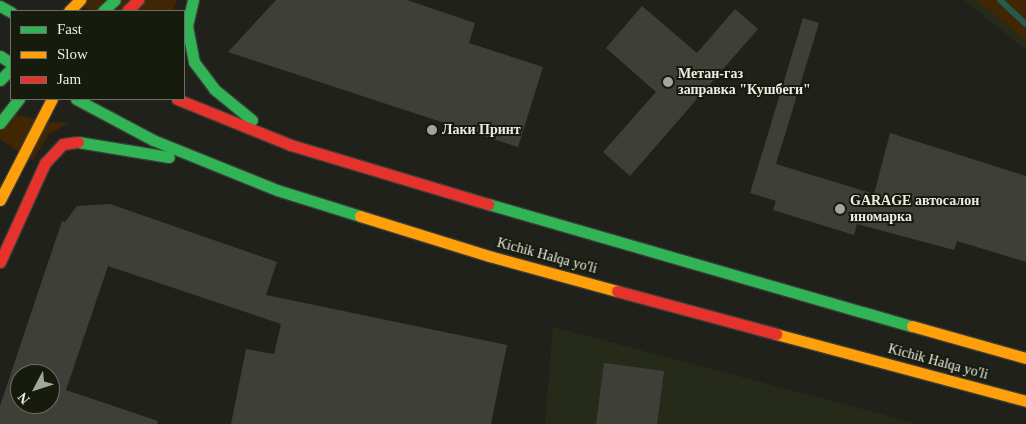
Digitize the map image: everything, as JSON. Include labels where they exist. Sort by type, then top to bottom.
[{"type":"main road","points":[[70,10],[80,0]]},
{"type":"main road","points":[[104,10],[115,0]]},
{"type":"main road","points":[[128,10],[138,0]]},
{"type":"main road","points":[[192,0],[187,20],[188,37],[191,55],[200,70],[230,104],[291,145]]},
{"type":"main road","points":[[0,80],[10,70]]},
{"type":"main road","points":[[0,123],[18,100]]},
{"type":"main road","points":[[0,200],[51,100]]},
{"type":"main road","name":"Kichik Halqa yo'li","points":[[78,100],[153,140],[210,165],[277,190],[489,256],[921,369],[1026,401]]},
{"type":"main road","name":"Kichik Halqa yo'li","points":[[179,100],[291,145],[520,214],[1026,358]]},
{"type":"main road","points":[[0,262],[45,163],[63,144],[85,141],[210,165]]},
{"type":"main road","points":[[927,348],[932,331]]},
{"type":"shaded area","points":[[70,0],[177,0],[173,10],[89,10]]},
{"type":"shaded area","points":[[964,0],[1026,0],[1026,50]]},
{"type":"shaded area","points":[[976,0],[1026,0],[1026,40]]},
{"type":"shaded area","points":[[0,111],[49,122],[69,123],[48,135],[33,161],[0,139]]},
{"type":"shaded area","points":[[553,327],[918,424],[545,424]]},
{"type":"building","points":[[276,0],[407,0],[475,23],[469,43],[543,67],[518,147],[228,52]]},
{"type":"building","points":[[642,6],[697,53],[735,9],[758,29],[630,176],[603,152],[656,92],[606,48]]},
{"type":"building","points":[[803,18],[819,23],[776,164],[874,194],[890,133],[1026,176],[1026,262],[957,241],[954,250],[857,224],[854,235],[773,210],[776,201],[750,193]]},
{"type":"building","points":[[110,204],[277,262],[266,295],[507,345],[491,424],[231,424],[246,349],[274,354],[281,324],[108,266],[66,390],[158,421],[157,424],[0,424],[0,406],[10,376],[10,414],[60,414],[60,364],[14,364],[62,221],[65,222],[77,206]]},
{"type":"building","points":[[604,363],[664,371],[657,424],[596,424]]},
{"type":"waterway","points":[[1000,0],[1026,24]]},
{"type":"traffic: fast","points":[[104,10],[115,0]]},
{"type":"traffic: fast","points":[[193,0],[187,26],[194,62],[214,89],[252,120]]},
{"type":"traffic: fast","points":[[0,6],[10,11]]},
{"type":"traffic: fast","points":[[0,56],[10,62]]},
{"type":"traffic: fast","points":[[0,80],[10,70]]},
{"type":"traffic: fast","points":[[0,123],[18,100]]},
{"type":"traffic: fast","points":[[78,100],[153,140],[277,190],[360,216]]},
{"type":"traffic: fast","points":[[78,142],[169,157]]},
{"type":"traffic: fast","points":[[488,204],[912,326]]},
{"type":"traffic: slow","points":[[70,10],[80,0]]},
{"type":"traffic: slow","points":[[0,200],[51,100]]},
{"type":"traffic: slow","points":[[360,216],[489,256],[617,291]]},
{"type":"traffic: slow","points":[[912,326],[1026,358]]},
{"type":"traffic: slow","points":[[776,334],[1026,401]]},
{"type":"traffic: jam","points":[[128,10],[138,0]]},
{"type":"traffic: jam","points":[[179,100],[291,145],[488,204]]},
{"type":"traffic: jam","points":[[0,262],[45,163],[63,144],[78,142]]},
{"type":"traffic: jam","points":[[617,291],[776,334]]},
{"type":"place","name":"Метан-газ заправка \"Кушбеги\"","points":[[668,82]]},
{"type":"place","name":"Лаки Принт","points":[[432,130]]},
{"type":"place","name":"GARAGE автосалон иномарка","points":[[840,209]]}]
